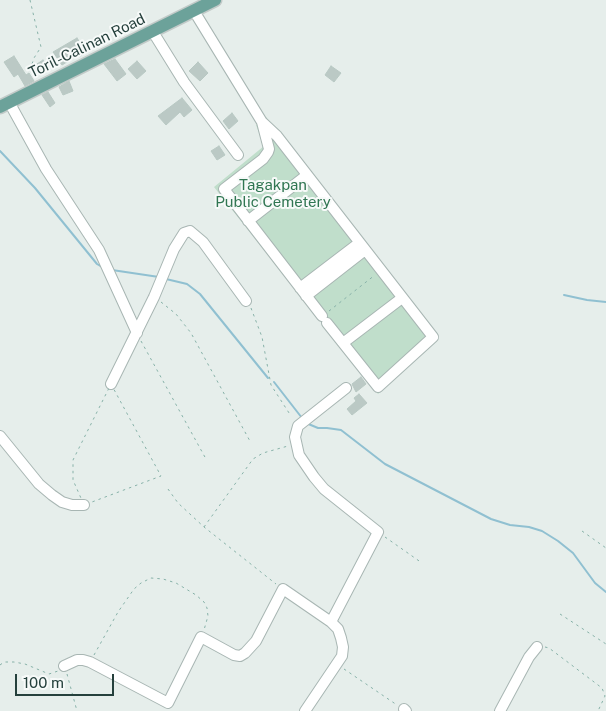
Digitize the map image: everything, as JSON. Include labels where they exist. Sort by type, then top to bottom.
[{"type":"main road","name":"Toril-Calinan Road","points":[[5,105],[215,0]]},
{"type":"street","points":[[194,11],[262,122],[269,149],[263,159],[224,190],[378,387],[433,337],[274,132],[262,122]]},
{"type":"street","points":[[152,32],[184,82],[238,155]]},
{"type":"street","points":[[5,105],[99,250],[137,333]]},
{"type":"street","points":[[248,220],[307,175]]},
{"type":"street","points":[[111,384],[184,233],[190,231],[203,242],[246,301]]},
{"type":"street","points":[[303,292],[362,246]]},
{"type":"street","points":[[343,343],[402,298]]},
{"type":"street","points":[[331,622],[378,532],[324,488],[306,466],[296,445],[295,437],[298,426],[346,388]]},
{"type":"street","points":[[0,436],[39,484],[52,495],[67,503],[84,505]]},
{"type":"street","points":[[64,666],[76,660],[90,662],[168,703],[201,637],[234,655],[240,656],[256,640],[283,589],[331,622],[338,629],[343,647],[342,656],[338,664],[305,711]]},
{"type":"street","points":[[503,710],[528,657],[537,647]]},
{"type":"path","points":[[30,0],[41,47],[32,64],[42,86]]},
{"type":"path","points":[[325,319],[381,271]]},
{"type":"path","points":[[154,297],[176,314],[190,333],[251,443]]},
{"type":"path","points":[[246,301],[252,310],[259,329],[271,385],[291,416]]},
{"type":"path","points":[[137,333],[206,459]]},
{"type":"path","points":[[111,384],[161,476],[84,505],[73,480],[73,460],[111,384]]},
{"type":"path","points":[[204,527],[253,459],[263,453],[281,447],[296,445]]},
{"type":"path","points":[[168,489],[191,516],[283,589]]},
{"type":"path","points":[[582,531],[606,548]]},
{"type":"path","points":[[378,532],[422,563]]},
{"type":"path","points":[[90,662],[118,612],[134,589],[151,578],[163,579],[176,584],[196,595],[204,602],[208,616],[201,637]]},
{"type":"path","points":[[560,614],[606,644]]},
{"type":"path","points":[[537,647],[549,648],[602,688],[605,696],[598,711]]},
{"type":"path","points":[[0,665],[4,662],[25,664],[49,674],[56,672],[64,666],[77,711]]},
{"type":"path","points":[[338,664],[405,710]]},
{"type":"green space","name":"Tagakpan Public Cemetery","points":[[266,117],[438,338],[378,394],[214,187],[264,146],[256,125]]},
{"type":"building","points":[[77,38],[86,52],[62,65],[53,52]]},
{"type":"building","points":[[14,56],[26,75],[29,73],[34,81],[25,86],[18,74],[14,77],[4,62]]},
{"type":"building","points":[[115,59],[126,74],[117,81],[104,64]]},
{"type":"building","points":[[43,60],[50,69],[44,73],[37,64]]},
{"type":"building","points":[[137,61],[146,71],[137,79],[128,69]]},
{"type":"building","points":[[198,62],[208,73],[200,81],[189,71]]},
{"type":"building","points":[[331,66],[341,73],[334,82],[325,75]]},
{"type":"building","points":[[69,81],[73,91],[63,95],[59,87]]},
{"type":"building","points":[[48,92],[55,103],[50,107],[42,95]]},
{"type":"building","points":[[182,98],[192,110],[184,117],[180,112],[166,125],[158,116]]},
{"type":"building","points":[[232,113],[238,121],[229,129],[223,121]]},
{"type":"building","points":[[219,146],[225,155],[217,160],[211,151]]},
{"type":"building","points":[[361,377],[366,384],[356,392],[352,384]]},
{"type":"building","points":[[359,394],[367,403],[352,415],[347,409],[356,401],[354,398]]},
{"type":"waterway","points":[[0,151],[35,188],[97,264],[102,267]]},
{"type":"waterway","points":[[112,270],[159,277]]},
{"type":"waterway","points":[[166,279],[187,284],[200,294],[268,378]]},
{"type":"waterway","points":[[564,295],[606,302]]},
{"type":"waterway","points":[[274,382],[302,418]]},
{"type":"waterway","points":[[306,423],[318,428],[341,430],[385,464],[491,519],[542,531],[573,553],[595,583],[606,592]]}]
